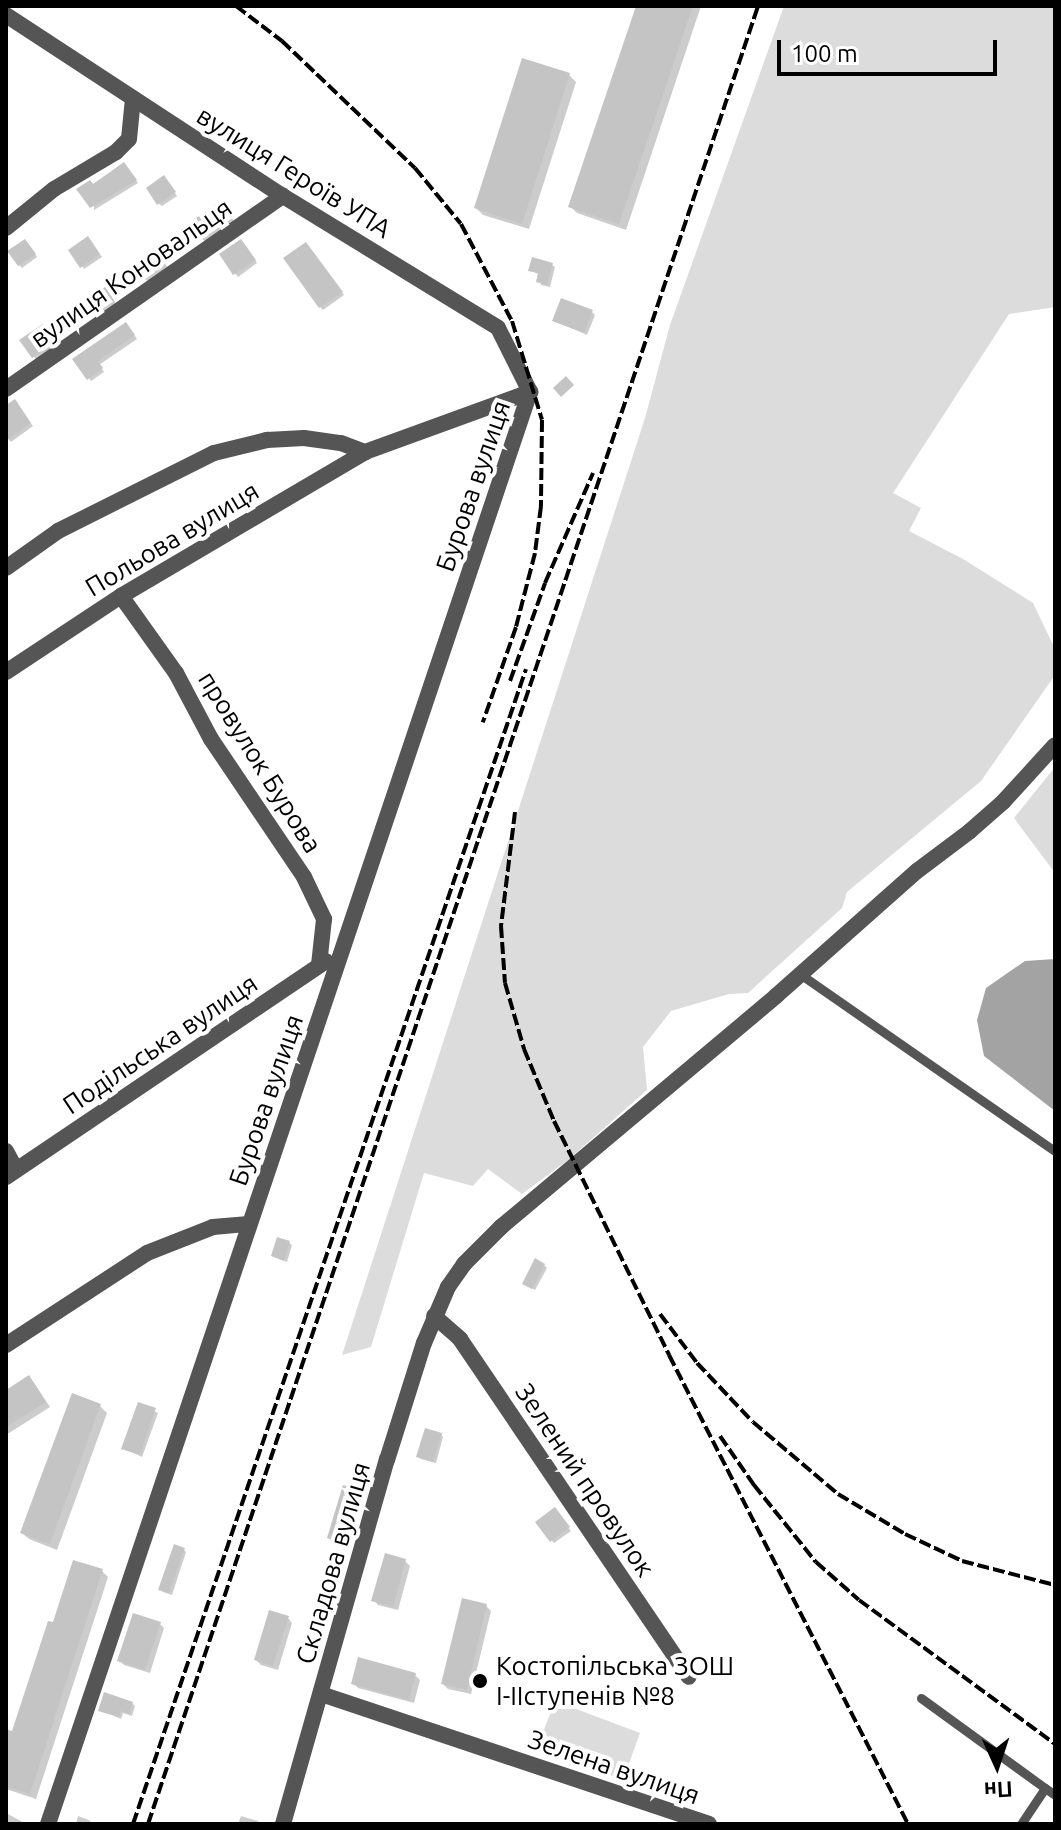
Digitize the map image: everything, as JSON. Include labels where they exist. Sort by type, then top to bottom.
[{"type":"street","name":"вулиця Героїв УПА","points":[[6,15],[283,196],[498,328],[530,392]]},
{"type":"street","points":[[6,228],[54,189],[116,152],[129,139],[133,98]]},
{"type":"street","name":"вулиця Коновальця","points":[[6,389],[283,196]]},
{"type":"street","name":"Польова вулиця","points":[[6,672],[121,596],[365,452],[530,392]]},
{"type":"street","name":"Бурова вулиця","points":[[48,1824],[530,392]]},
{"type":"street","points":[[6,568],[58,531],[214,453],[267,440],[304,438],[341,443],[365,452]]},
{"type":"street","name":"провулок Бурова","points":[[121,596],[176,673],[211,739],[304,877],[324,919],[319,965]]},
{"type":"street","name":"Складова вулиця","points":[[283,1824],[387,1460],[434,1316],[464,1264],[501,1227],[917,871],[1003,802],[1055,745]]},
{"type":"street","name":"Подільська вулиця","points":[[11,1174],[341,950]]},
{"type":"street","points":[[6,1151],[11,1174]]},
{"type":"street","points":[[6,1345],[147,1253],[213,1227],[249,1224]]},
{"type":"street","name":"Зелений провулок","points":[[434,1316],[460,1339],[689,1677]]},
{"type":"street","name":"Зелена вулиця","points":[[321,1694],[709,1824]]},
{"type":"lane","points":[[800,974],[1055,1151]]},
{"type":"lane","points":[[921,1698],[1055,1795]]},
{"type":"lane","points":[[1021,1824],[1045,1788]]},
{"type":"shaded area","points":[[784,6],[1055,6],[1055,307],[1009,314],[893,493],[921,508],[909,531],[963,559],[1033,603],[1055,649],[1055,675],[981,781],[847,892],[842,908],[748,993],[729,994],[671,1011],[643,1047],[647,1090],[568,1160],[522,1194],[488,1169],[473,1186],[424,1173],[371,1347],[342,1355],[645,418],[670,325]]},
{"type":"shaded area","points":[[1055,767],[1055,873],[1014,818]]},
{"type":"shaded area","points":[[1055,959],[1055,1111],[984,1056],[977,1020],[986,988],[1025,961]]},
{"type":"shaded area","points":[[555,1701],[640,1733],[623,1780],[537,1748]]},
{"type":"building","points":[[636,6],[693,6],[619,224],[568,207]]},
{"type":"building","points":[[522,58],[570,73],[522,224],[474,208]]},
{"type":"building","points":[[124,162],[137,180],[90,208],[76,189],[90,180],[93,184]]},
{"type":"building","points":[[164,175],[176,192],[157,205],[146,188]]},
{"type":"building","points":[[220,201],[232,218],[201,240],[189,223]]},
{"type":"building","points":[[88,236],[100,254],[80,268],[68,250]]},
{"type":"building","points":[[25,239],[36,254],[18,266],[7,251]]},
{"type":"building","points":[[241,239],[256,260],[233,275],[219,254]]},
{"type":"building","points":[[306,242],[343,292],[319,308],[283,258]]},
{"type":"building","points":[[155,247],[166,264],[143,280],[132,264]]},
{"type":"building","points":[[532,257],[553,263],[547,285],[536,282],[538,273],[528,271]]},
{"type":"building","points":[[105,287],[114,300],[95,314],[86,300]]},
{"type":"building","points":[[561,298],[593,310],[584,333],[552,321]]},
{"type":"building","points":[[126,322],[135,335],[98,361],[103,368],[87,380],[72,359]]},
{"type":"building","points":[[43,324],[55,342],[32,358],[19,340]]},
{"type":"building","points":[[566,376],[574,385],[561,397],[553,388]]},
{"type":"building","points":[[15,399],[31,423],[6,441],[6,405]]},
{"type":"building","points":[[277,1237],[290,1241],[284,1261],[271,1256]]},
{"type":"building","points":[[535,1258],[545,1264],[532,1289],[522,1284]]},
{"type":"building","points":[[29,1375],[46,1402],[6,1427],[6,1390]]},
{"type":"building","points":[[72,1393],[101,1404],[50,1544],[20,1533]]},
{"type":"building","points":[[138,1402],[156,1408],[140,1455],[121,1449]]},
{"type":"building","points":[[425,1428],[442,1433],[433,1462],[416,1457]]},
{"type":"building","points":[[343,1485],[358,1489],[343,1543],[327,1538]]},
{"type":"building","points":[[555,1507],[570,1527],[550,1542],[535,1522]]},
{"type":"building","points":[[174,1544],[185,1548],[169,1593],[158,1590]]},
{"type":"building","points":[[385,1553],[406,1559],[393,1607],[371,1601]]},
{"type":"building","points":[[73,1560],[103,1569],[30,1794],[6,1787],[6,1729],[12,1731],[48,1621],[53,1622]]},
{"type":"building","points":[[462,1598],[487,1604],[467,1690],[441,1684]]},
{"type":"building","points":[[269,1610],[289,1616],[273,1666],[254,1660]]},
{"type":"building","points":[[133,1613],[161,1622],[145,1670],[117,1661]]},
{"type":"building","points":[[358,1657],[416,1673],[409,1700],[351,1684]]},
{"type":"building","points":[[104,1692],[133,1702],[129,1714],[121,1711],[119,1717],[98,1711]]},
{"type":"railway","points":[[236,6],[282,41],[415,168],[461,224],[512,321],[542,420],[541,506],[535,553],[516,627],[483,722]]},
{"type":"railway","points":[[148,1824],[758,6]]},
{"type":"railway","points":[[510,681],[545,583],[593,473]]},
{"type":"railway","points":[[133,1824],[526,669]]},
{"type":"railway","points":[[515,812],[501,926],[505,983],[524,1049],[554,1121],[669,1355],[908,1824]]},
{"type":"railway","points":[[660,1314],[697,1363],[753,1422],[838,1494],[905,1534],[962,1561],[1055,1585]]},
{"type":"railway","points":[[720,1436],[754,1485],[816,1562],[859,1600],[1055,1744]]},
{"type":"place","name":"Костопільська ЗОШ І-ІІступенів №8","points":[[480,1681]]}]
